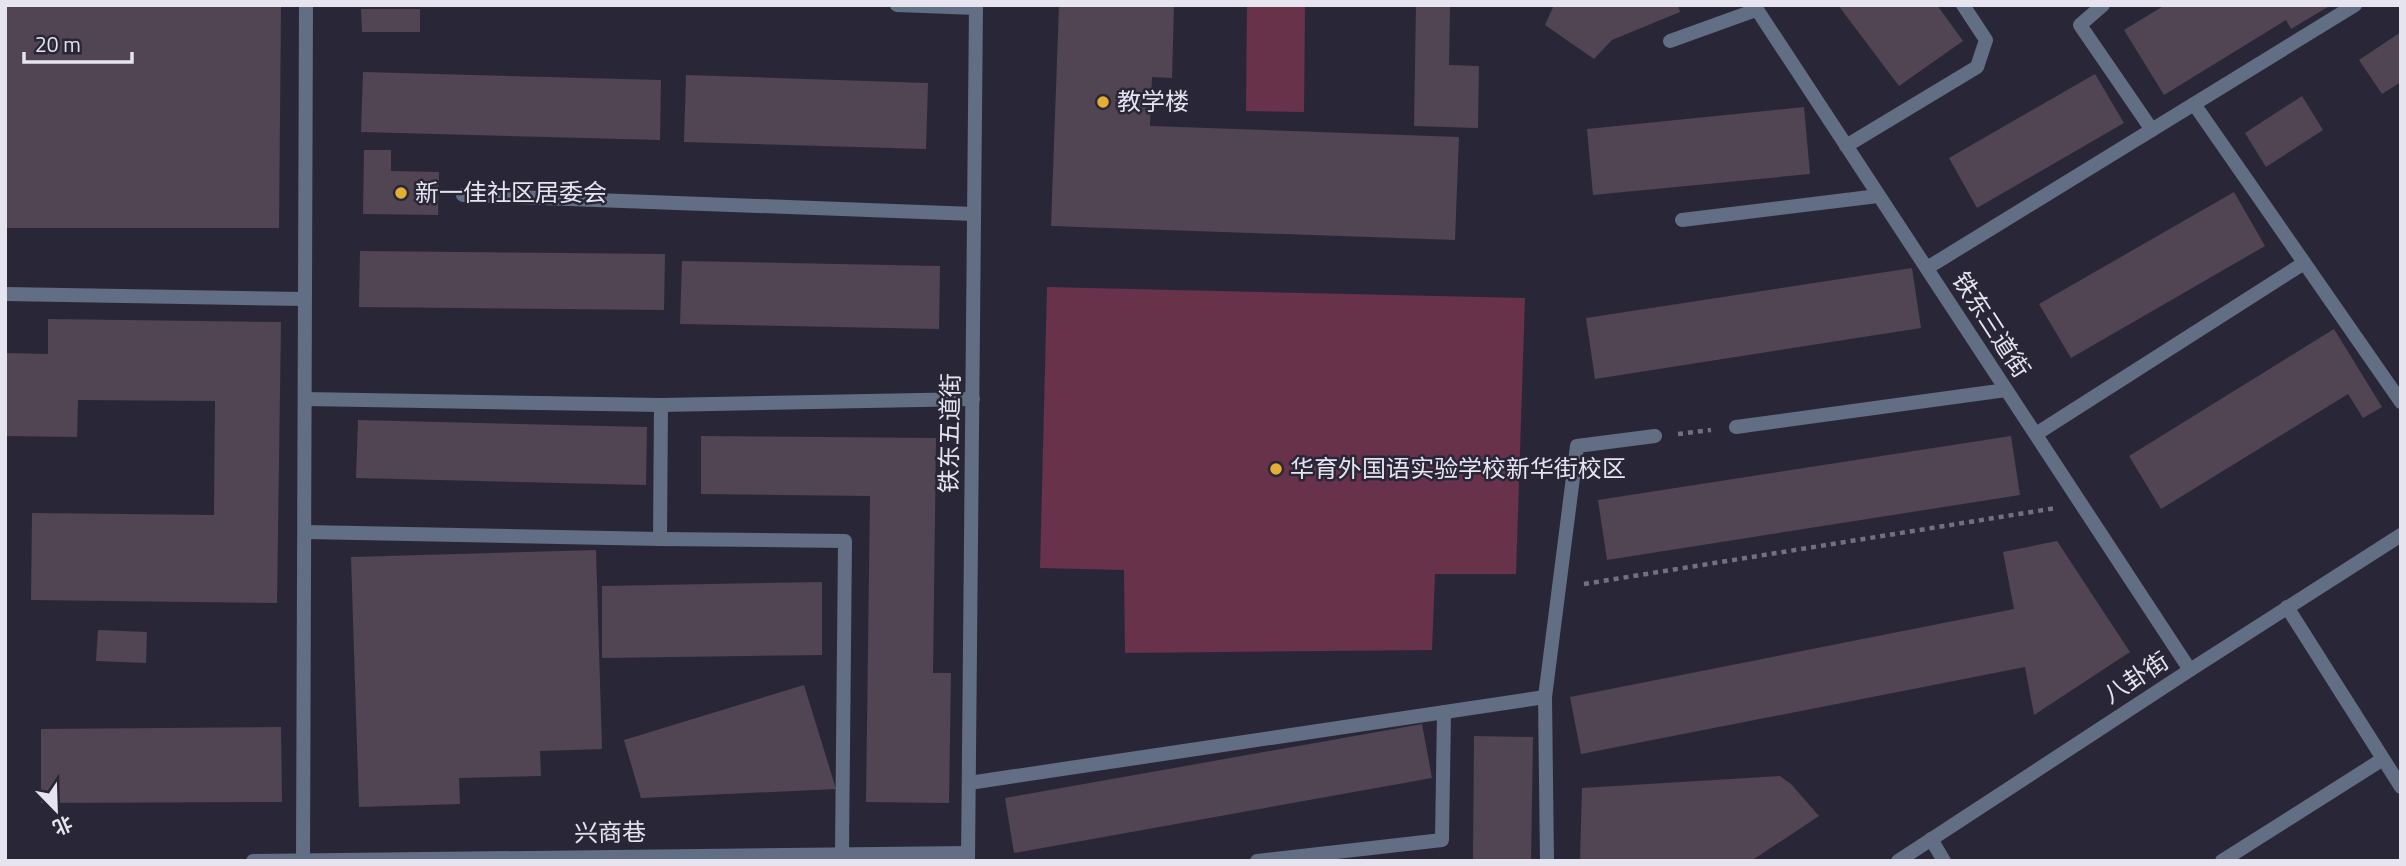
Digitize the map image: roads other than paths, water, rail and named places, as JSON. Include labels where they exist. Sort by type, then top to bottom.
[{"type":"street","points":[[303,860],[306,5]]},
{"type":"street","points":[[897,5],[976,7]]},
{"type":"street","points":[[1846,146],[1977,67],[1986,40],[1964,5]]},
{"type":"street","points":[[2103,5],[2080,25],[2152,130]]},
{"type":"street","points":[[1927,268],[2355,5]]},
{"type":"street","name":"铁东五道街","points":[[968,857],[976,7]]},
{"type":"street","points":[[1670,41],[1755,7]]},
{"type":"street","name":"铁东三道街","points":[[1755,7],[2190,670]]},
{"type":"street","points":[[2194,104],[2401,402]]},
{"type":"street","points":[[463,195],[974,214]]},
{"type":"street","points":[[1682,220],[1878,196]]},
{"type":"street","points":[[2036,434],[2304,263]]},
{"type":"street","points":[[5,294],[304,299]]},
{"type":"street","points":[[1736,427],[2006,390]]},
{"type":"street","points":[[306,399],[662,405],[973,400]]},
{"type":"street","points":[[660,540],[662,405]]},
{"type":"street","points":[[1547,861],[1545,697],[1577,446],[1655,436]]},
{"type":"street","points":[[306,532],[845,541],[842,853]]},
{"type":"street","name":"八卦街","points":[[1898,861],[2401,535]]},
{"type":"street","points":[[2287,607],[2401,787]]},
{"type":"street","points":[[969,783],[1545,697]]},
{"type":"street","points":[[1257,861],[1442,840],[1444,712]]},
{"type":"street","points":[[2222,861],[2383,759]]},
{"type":"street","points":[[1931,839],[1944,861]]},
{"type":"street","name":"兴商巷","points":[[253,861],[842,853],[968,857]]},
{"type":"place","name":"教学楼","points":[[1103,102]]},
{"type":"place","name":"新一佳社区居委会","points":[[401,193]]},
{"type":"place","name":"华育外国语实验学校新华街校区","points":[[1276,469]]}]
